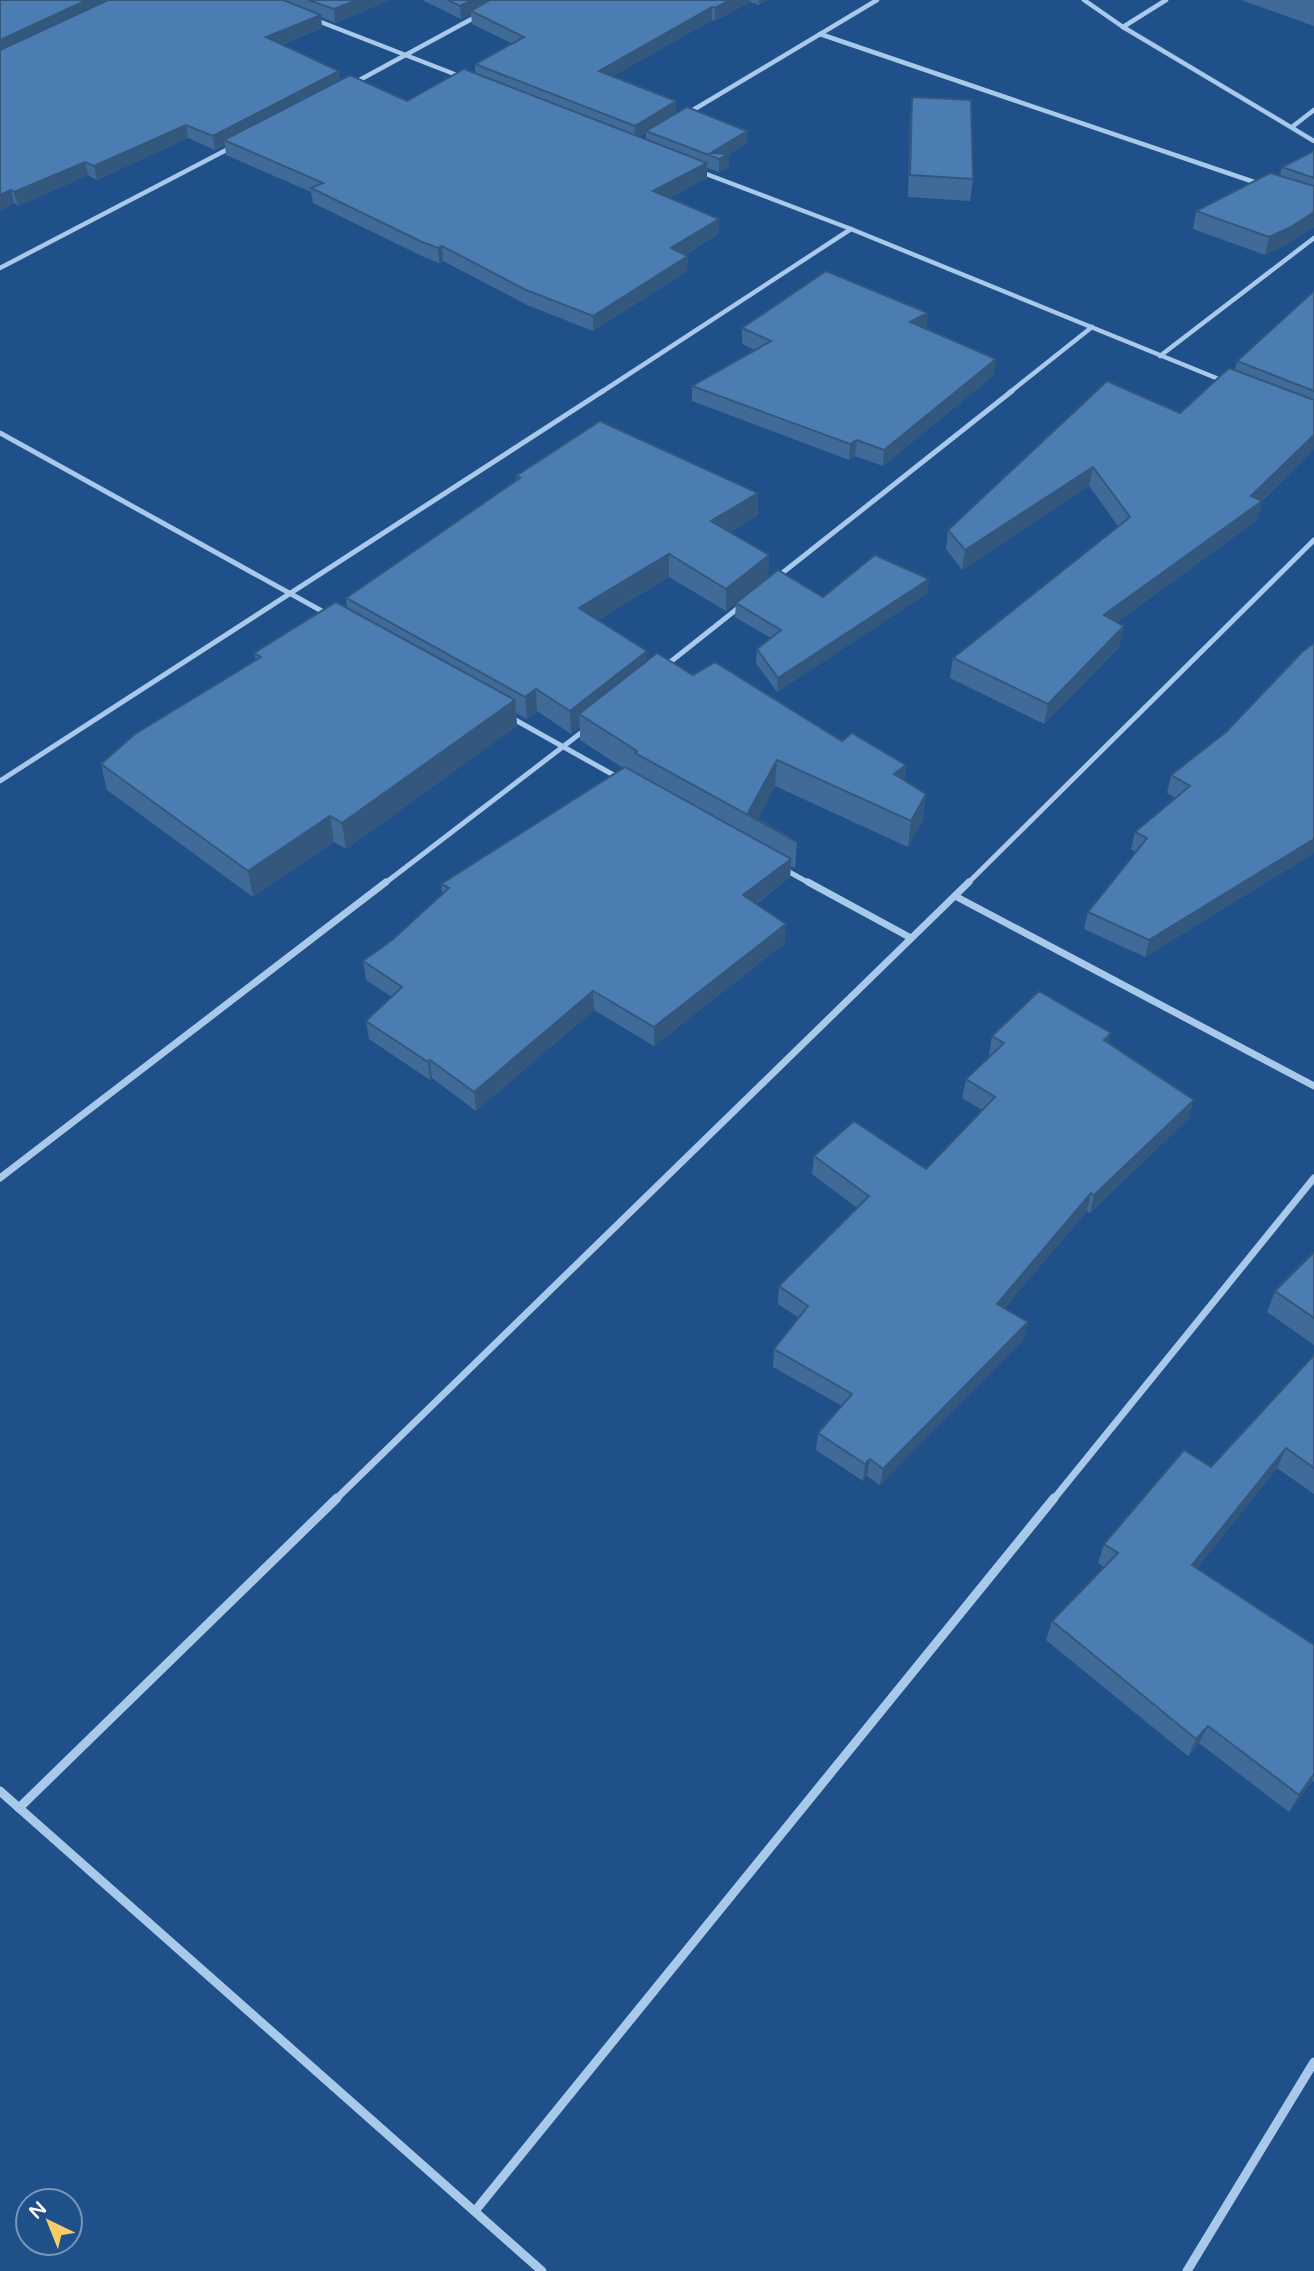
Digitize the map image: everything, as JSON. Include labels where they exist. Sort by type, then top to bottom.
[{"type":"street","points":[[680,118],[877,0]]},
{"type":"street","points":[[1084,0],[1123,27],[1314,141]]},
{"type":"street","points":[[1123,27],[1166,0]]},
{"type":"street","points":[[347,87],[484,12]]},
{"type":"street","points":[[303,15],[470,80]]},
{"type":"street","points":[[820,34],[1267,186]]},
{"type":"street","points":[[1292,127],[1314,110]]},
{"type":"street","points":[[0,268],[238,144]]},
{"type":"street","points":[[697,170],[851,229],[1237,387]]},
{"type":"street","points":[[0,781],[851,229]]},
{"type":"street","points":[[1160,356],[1314,238]]},
{"type":"street","points":[[768,584],[1092,327]]},
{"type":"street","points":[[0,433],[339,621]]},
{"type":"street","points":[[19,1808],[955,896],[1314,540]]},
{"type":"street","points":[[660,670],[747,601]]},
{"type":"street","points":[[504,714],[623,780]]},
{"type":"street","points":[[0,1178],[595,721]]},
{"type":"street","points":[[779,866],[911,939]]},
{"type":"street","points":[[955,896],[1314,1086]]},
{"type":"street","points":[[475,2211],[1314,1178]]},
{"type":"street","points":[[0,1791],[542,2271]]},
{"type":"street","points":[[1187,2271],[1314,2062]]},
{"type":"building","points":[[0,0],[87,0],[0,40]]},
{"type":"building","points":[[108,0],[283,0],[321,15],[266,37],[339,71],[213,136],[186,125],[94,166],[85,162],[14,192],[11,190],[0,195],[0,50]]},
{"type":"building","points":[[308,0],[357,0],[334,9]]},
{"type":"building","points":[[448,0],[472,0],[460,6]]},
{"type":"building","points":[[490,0],[730,0],[712,7],[599,71],[676,101],[635,126],[475,64],[524,37],[471,11]]},
{"type":"building","points":[[464,69],[707,163],[653,191],[719,219],[671,248],[688,256],[593,316],[526,290],[442,246],[438,248],[422,242],[311,188],[323,183],[224,140],[350,75],[407,101]]},
{"type":"building","points":[[912,97],[971,100],[973,179],[910,175]]},
{"type":"building","points":[[687,107],[747,131],[711,153],[729,154],[719,159],[646,131]]},
{"type":"building","points":[[1314,151],[1314,178],[1282,167]]},
{"type":"building","points":[[1270,173],[1314,186],[1314,212],[1269,237],[1196,211]]},
{"type":"building","points":[[826,271],[928,313],[910,322],[996,359],[884,450],[857,440],[850,444],[692,386],[771,341],[742,328]]},
{"type":"building","points":[[1314,291],[1314,391],[1237,361]]},
{"type":"building","points":[[1229,368],[1314,400],[1314,435],[1251,496],[1262,501],[1104,615],[1124,626],[1048,704],[953,658],[1130,517],[1093,467],[965,550],[948,530],[1107,381],[1180,413]]},
{"type":"building","points":[[600,421],[758,493],[711,521],[769,555],[726,589],[669,554],[579,608],[647,651],[570,711],[536,689],[525,697],[346,598],[520,478],[516,476]]},
{"type":"building","points":[[875,555],[929,579],[778,678],[757,649],[781,630],[736,603],[778,570],[823,597]]},
{"type":"building","points":[[336,602],[515,700],[342,823],[330,816],[248,871],[101,764],[135,734],[261,657],[254,653]]},
{"type":"building","points":[[1314,643],[1314,839],[1149,940],[1088,912],[1147,838],[1135,832],[1190,786],[1171,775],[1226,732],[1302,652]]},
{"type":"building","points":[[657,653],[693,675],[715,662],[842,741],[852,733],[906,765],[894,774],[926,794],[911,821],[777,760],[748,813],[797,842],[635,753],[637,751],[579,714]]},
{"type":"building","points":[[625,767],[791,859],[743,895],[786,924],[654,1027],[593,991],[474,1092],[430,1060],[428,1062],[366,1021],[402,987],[363,961],[392,940],[449,888],[441,884]]},
{"type":"building","points":[[1039,991],[1111,1033],[1104,1040],[1194,1100],[1094,1195],[1091,1193],[997,1304],[1028,1322],[883,1469],[870,1459],[865,1464],[818,1433],[852,1394],[774,1349],[808,1306],[779,1286],[869,1196],[814,1156],[854,1121],[926,1169],[995,1097],[966,1079],[1004,1043],[992,1036]]},
{"type":"building","points":[[1314,1252],[1314,1318],[1275,1291]]},
{"type":"building","points":[[1314,1355],[1314,1468],[1286,1448],[1192,1565],[1314,1645],[1314,1774],[1299,1795],[1208,1726],[1196,1739],[1052,1621],[1118,1553],[1104,1544],[1184,1450],[1211,1467]]}]
